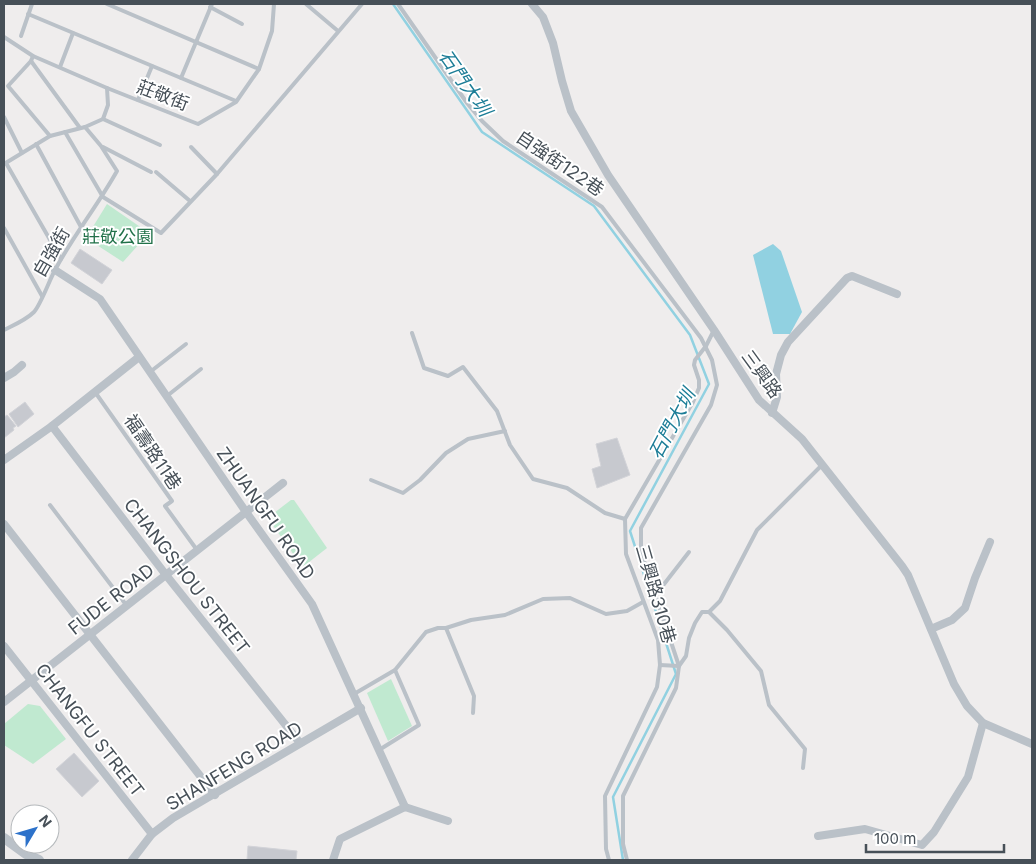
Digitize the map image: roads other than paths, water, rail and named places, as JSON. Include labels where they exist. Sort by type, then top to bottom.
[{"type":"street","name":"三興路","points":[[532,4],[543,17],[547,26],[571,111],[588,142],[759,400],[802,439],[902,566],[908,575],[961,697],[972,713],[983,723],[1032,744]]},
{"type":"street","name":"ZHUANGFU ROAD","points":[[55,270],[100,299],[246,512],[312,604],[405,807]]},
{"type":"street","points":[[772,413],[777,397],[776,374],[781,355],[788,342],[847,278],[852,276],[896,294]]},
{"type":"street","points":[[4,460],[52,426],[139,357]]},
{"type":"street","points":[[4,378],[22,365]]},
{"type":"street","name":"CHANGSHOU STREET","points":[[52,426],[166,575],[300,743]]},
{"type":"street","name":"FUDE ROAD","points":[[4,702],[283,483]]},
{"type":"street","points":[[4,524],[214,795]]},
{"type":"street","points":[[931,628],[952,620],[966,608],[975,578],[990,542]]},
{"type":"street","name":"CHANGFU STREET","points":[[4,646],[152,834]]},
{"type":"street","name":"SHANFENG ROAD","points":[[132,860],[152,834],[173,818],[361,708]]},
{"type":"street","points":[[818,836],[865,829],[922,846],[934,832],[968,777],[983,723]]},
{"type":"street","points":[[333,860],[340,839],[405,807],[448,821]]},
{"type":"street","points":[[4,838],[26,854],[40,860]]},
{"type":"lane","points":[[21,36],[32,4]]},
{"type":"lane","points":[[107,4],[196,40],[259,69]]},
{"type":"lane","name":"莊敬街","points":[[32,59],[60,67],[198,124],[236,102],[259,69],[272,32],[274,4]]},
{"type":"lane","points":[[306,4],[338,31]]},
{"type":"lane","points":[[354,12],[356,4]]},
{"type":"lane","points":[[65,132],[103,197],[161,233],[217,174],[362,4]]},
{"type":"lane","name":"自強街122巷","points":[[398,4],[466,103],[482,121],[503,141],[602,207],[706,347]]},
{"type":"lane","points":[[181,78],[211,5],[242,24]]},
{"type":"lane","points":[[28,14],[236,102]]},
{"type":"lane","points":[[60,67],[73,33]]},
{"type":"lane","points":[[4,37],[32,59],[83,127],[101,146],[151,172]]},
{"type":"lane","points":[[32,59],[8,86],[50,136]]},
{"type":"lane","points":[[138,100],[152,66]]},
{"type":"lane","points":[[103,119],[108,105],[107,88]]},
{"type":"lane","points":[[4,117],[22,153]]},
{"type":"lane","points":[[61,259],[5,163],[50,136],[83,127],[103,119],[160,146]]},
{"type":"lane","points":[[36,144],[81,227]]},
{"type":"lane","name":"自強街","points":[[4,330],[35,311],[61,259],[103,197],[117,171],[101,146]]},
{"type":"lane","points":[[191,147],[217,174]]},
{"type":"lane","points":[[156,172],[190,201]]},
{"type":"lane","points":[[4,228],[42,296]]},
{"type":"lane","points":[[412,333],[424,368],[448,376],[463,367],[497,411],[510,445],[533,479],[567,488],[605,514],[625,519],[693,402],[699,388],[699,380],[694,365],[714,330]]},
{"type":"lane","points":[[150,372],[186,344]]},
{"type":"lane","name":"三興路310巷","points":[[627,860],[623,844],[623,796],[676,688],[678,666],[641,552],[641,528],[711,405],[717,386],[712,360],[706,347]]},
{"type":"lane","points":[[167,396],[201,369]]},
{"type":"lane","name":"福壽路11巷","points":[[95,392],[172,500],[164,506],[197,550]]},
{"type":"lane","points":[[370,480],[402,493],[420,480],[453,448],[468,439],[505,431]]},
{"type":"lane","points":[[662,665],[678,666],[686,656],[694,623],[702,612],[709,612],[720,602],[757,530],[822,465]]},
{"type":"lane","points":[[50,505],[127,606]]},
{"type":"lane","name":"三興路310巷","points":[[609,860],[606,849],[605,796],[657,687],[662,665],[658,640],[626,554],[625,519]]},
{"type":"lane","points":[[654,591],[661,588],[689,552]]},
{"type":"lane","points":[[354,694],[395,670],[426,632],[438,628],[446,628],[471,620],[505,615],[543,599],[570,598],[606,614],[627,611],[643,602]]},
{"type":"lane","points":[[709,612],[727,630],[761,671],[769,705],[804,749],[803,768]]},
{"type":"lane","points":[[446,628],[474,696],[473,713]]},
{"type":"lane","points":[[380,750],[420,724],[395,670]]},
{"type":"water","points":[[773,244],[781,251],[802,312],[790,334],[773,334],[753,255]]},
{"type":"waterway","name":"石門大圳","points":[[393,4],[482,132],[594,206],[690,335],[709,384],[630,531],[676,674],[613,797],[623,860]]},
{"type":"park label","name":"莊敬公園","points":[[118,236]]}]
